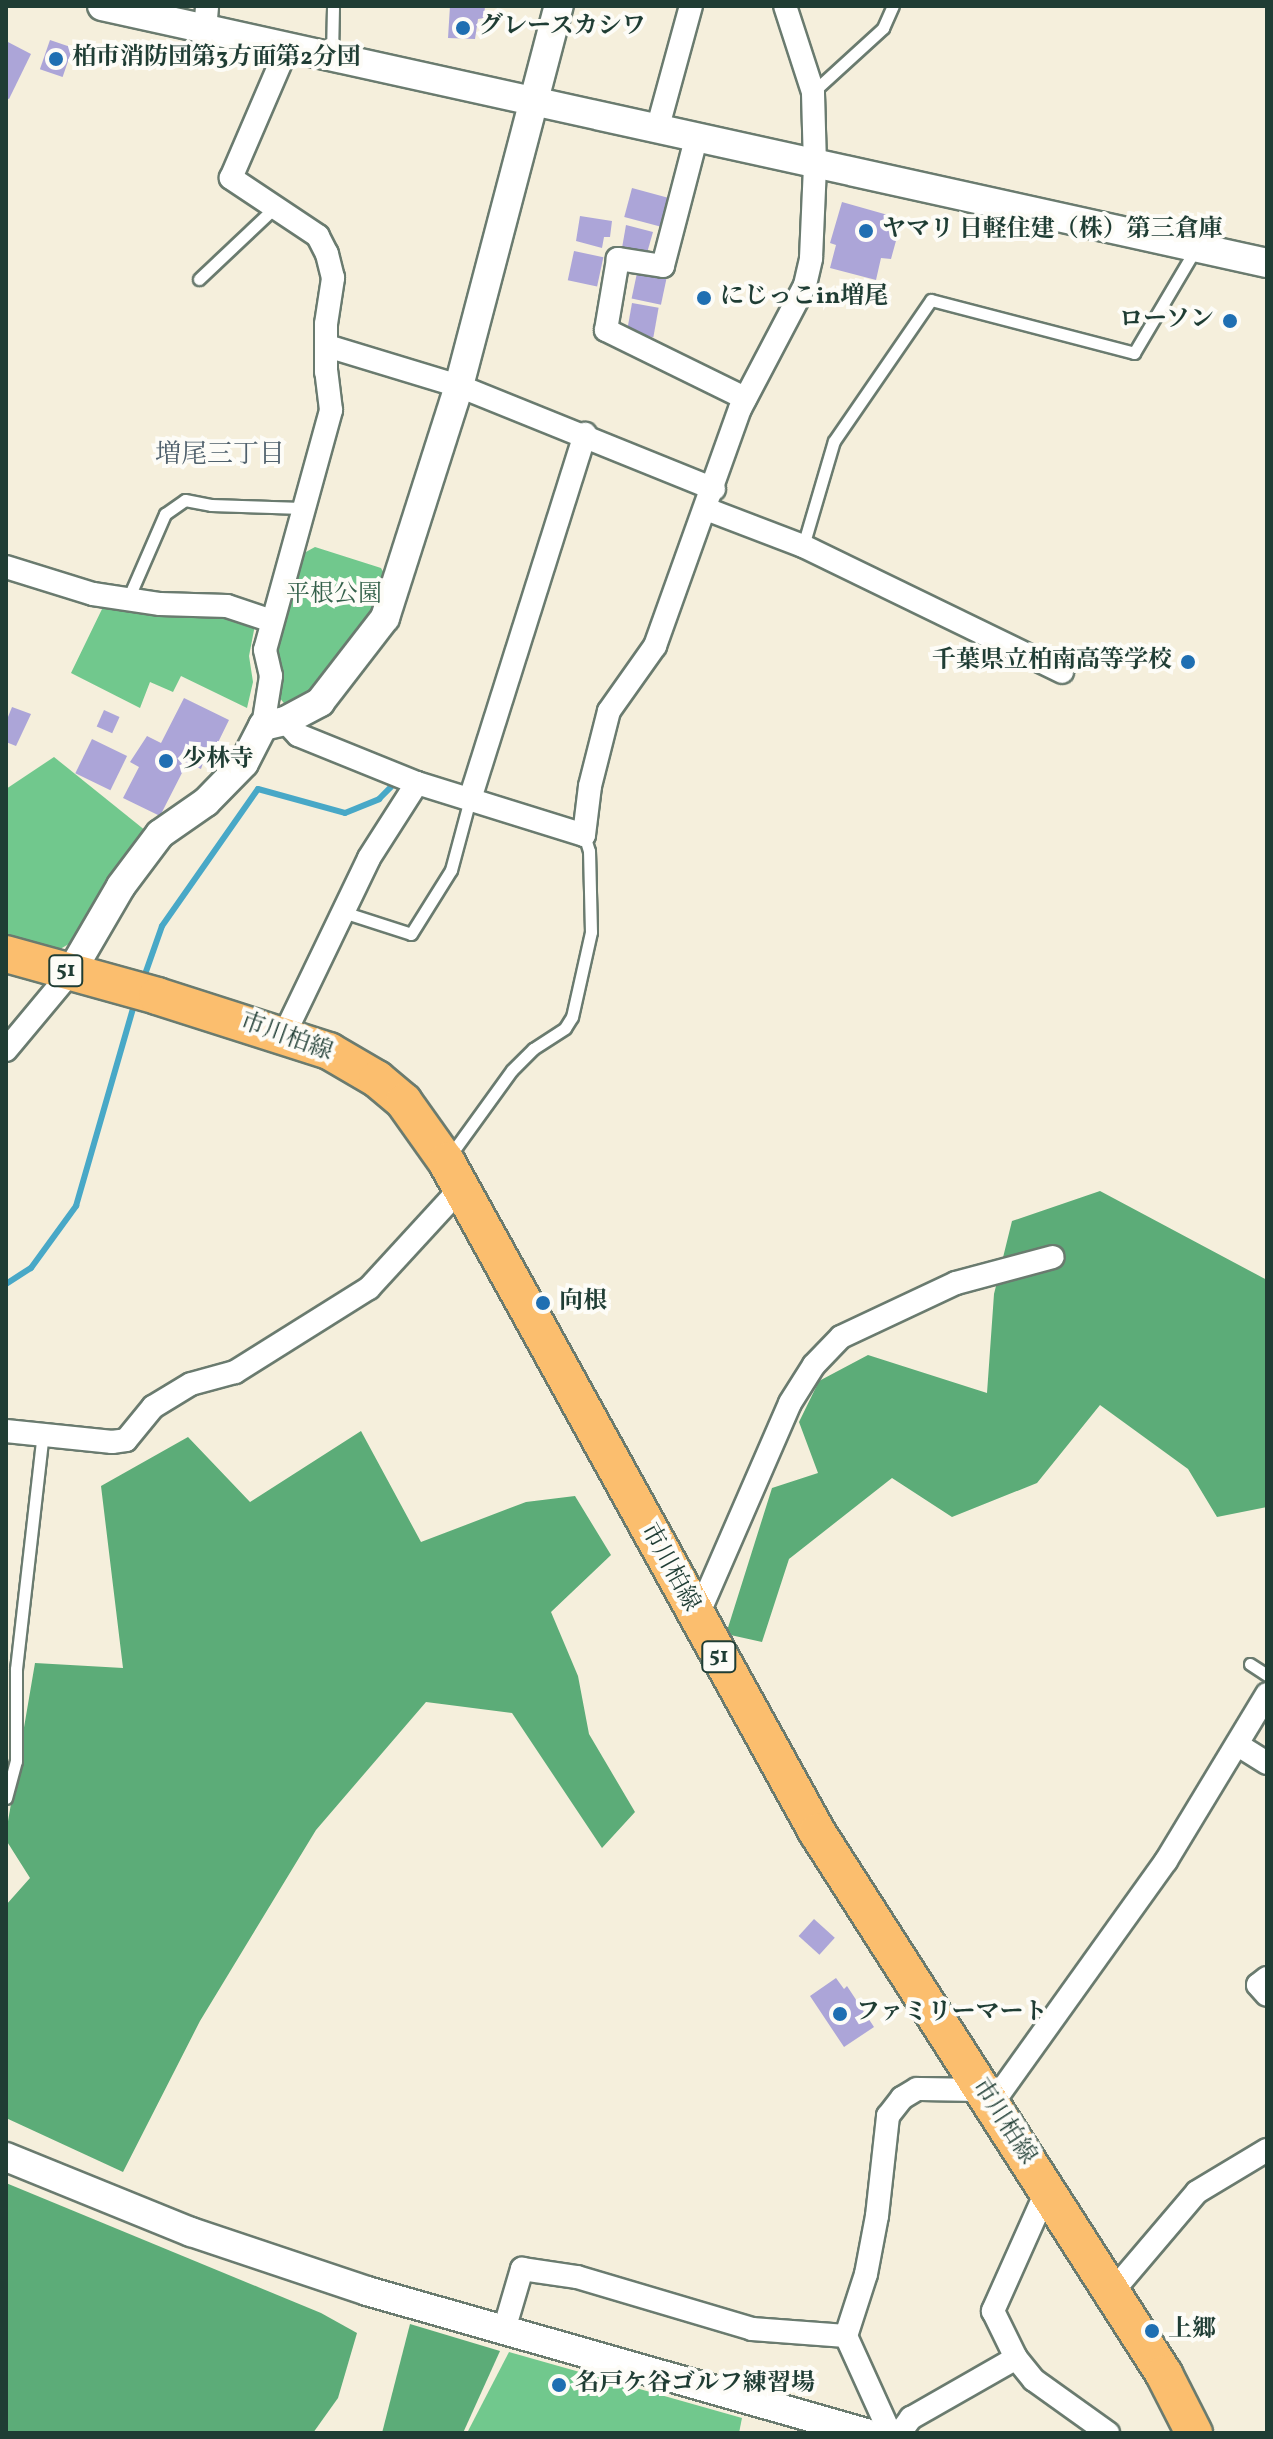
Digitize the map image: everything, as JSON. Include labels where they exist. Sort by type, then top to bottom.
[{"type":"main road","name":"市川柏線","points":[[6,954],[142,991],[329,1051],[377,1079],[404,1102],[454,1174],[817,1832],[1164,2374],[1194,2433]]},
{"type":"street","points":[[102,6],[206,18],[286,50],[1267,263]]},
{"type":"street","points":[[6,1050],[71,972],[121,886],[160,834],[206,802],[244,763],[274,723],[320,702],[385,618],[459,386],[559,6]]},
{"type":"street","points":[[657,130],[691,6]]},
{"type":"street","points":[[274,723],[417,783],[584,835],[590,786],[609,711],[655,646],[745,398],[805,285],[811,258],[815,165],[813,92],[785,6]]},
{"type":"street","points":[[274,723],[271,676],[265,650],[302,508],[320,460],[331,410],[326,372],[333,278],[327,254],[318,236],[231,178],[286,50]]},
{"type":"street","points":[[696,139],[663,266],[618,259],[606,330],[745,398]]},
{"type":"street","points":[[327,346],[459,386],[585,434],[803,546],[1062,672]]},
{"type":"street","points":[[470,799],[585,434]]},
{"type":"street","points":[[6,567],[44,582],[160,604],[227,606],[272,621]]},
{"type":"street","points":[[284,1035],[369,858],[417,783]]},
{"type":"street","points":[[6,1431],[43,1432],[112,1442],[126,1440],[153,1407],[191,1384],[235,1372],[369,1288],[454,1174]]},
{"type":"street","points":[[697,1617],[790,1403],[814,1365],[841,1337],[956,1283],[1053,1257]]},
{"type":"street","points":[[890,2433],[846,2336],[866,2274],[877,2216],[888,2116],[902,2098],[917,2089],[988,2097],[1153,1880],[1267,1694]]},
{"type":"street","points":[[1238,1745],[1267,1763]]},
{"type":"street","points":[[1267,1978],[1258,1985],[1267,1995]]},
{"type":"street","points":[[1112,2292],[1197,2192],[1267,2150]]},
{"type":"street","points":[[6,2157],[191,2232],[367,2291],[866,2433]]},
{"type":"street","points":[[1047,2190],[993,2311],[1016,2358],[1034,2380],[1108,2433]]},
{"type":"street","points":[[504,2330],[522,2269],[577,2277],[752,2329],[846,2336]]},
{"type":"street","points":[[900,2433],[911,2418],[1016,2358]]},
{"type":"lane","points":[[332,59],[333,6]]},
{"type":"lane","points":[[813,92],[883,28],[893,6]]},
{"type":"lane","points":[[199,279],[274,208]]},
{"type":"lane","points":[[803,546],[834,441],[931,300],[1134,353],[1197,248]]},
{"type":"lane","points":[[128,599],[165,514],[185,500],[211,505],[302,508]]},
{"type":"lane","points":[[343,912],[411,934],[451,870],[470,799]]},
{"type":"lane","points":[[454,1174],[512,1070],[533,1049],[565,1028],[572,1017],[591,932],[589,851],[584,835]]},
{"type":"lane","points":[[6,1798],[16,1761],[18,1653],[43,1432]]},
{"type":"lane","points":[[1250,1664],[1267,1675]]},
{"type":"green space","name":"平根公園","points":[[315,547],[381,568],[386,577],[368,617],[312,692],[287,707],[279,697],[280,674],[274,648],[304,553]]},
{"type":"green space","points":[[103,607],[167,614],[226,615],[255,625],[249,656],[253,682],[247,708],[181,676],[173,692],[150,682],[140,708],[71,673]]},
{"type":"green space","points":[[54,757],[146,831],[76,940],[53,953],[6,937],[6,789]]},
{"type":"green space","points":[[1100,1191],[1267,1280],[1267,1507],[1217,1517],[1188,1469],[1100,1405],[1037,1483],[952,1517],[892,1478],[789,1559],[762,1642],[726,1634],[772,1488],[818,1473],[799,1422],[819,1381],[868,1355],[987,1393],[994,1294],[1012,1221]]},
{"type":"green space","points":[[361,1431],[421,1542],[526,1502],[575,1496],[611,1555],[551,1612],[578,1676],[589,1734],[635,1812],[602,1848],[512,1713],[426,1702],[316,1830],[200,2021],[123,2172],[6,2118],[6,1905],[30,1878],[6,1840],[6,1833],[35,1663],[123,1668],[101,1486],[188,1437],[250,1502]]},
{"type":"green space","points":[[6,2183],[321,2313],[357,2333],[338,2398],[313,2433],[6,2433]]},
{"type":"green space","points":[[410,2324],[500,2351],[463,2433],[382,2433]]},
{"type":"green space","name":"名戸ケ谷ゴルフ練習場","points":[[509,2352],[742,2418],[739,2433],[467,2433]]},
{"type":"building","name":"グレースカシワ","points":[[450,6],[485,6],[484,18],[478,19],[475,39],[448,38]]},
{"type":"building","name":"柏市消防団第3方面第2分団","points":[[50,40],[73,48],[63,77],[40,69]]},
{"type":"building","points":[[6,41],[31,54],[9,99],[6,98]]},
{"type":"building","points":[[632,188],[674,199],[666,228],[624,217]]},
{"type":"building","name":"ヤマリ 日軽住建（株）第三倉庫","points":[[842,202],[902,219],[891,259],[881,258],[876,280],[830,268],[836,245],[830,243]]},
{"type":"building","points":[[580,216],[612,221],[610,237],[604,237],[602,248],[576,241]]},
{"type":"building","points":[[626,225],[653,232],[647,253],[622,248]]},
{"type":"building","points":[[574,251],[603,257],[597,287],[568,280]]},
{"type":"building","points":[[637,273],[666,279],[661,305],[632,298]]},
{"type":"building","points":[[632,303],[659,308],[653,337],[627,333]]},
{"type":"building","points":[[184,698],[229,720],[207,765],[203,763],[201,769],[183,761],[181,766],[185,767],[160,816],[123,798],[139,767],[130,762],[147,736],[161,743]]},
{"type":"building","points":[[12,707],[31,714],[16,746],[6,742],[6,722]]},
{"type":"building","points":[[104,710],[120,717],[112,733],[97,726]]},
{"type":"building","points":[[92,739],[127,756],[110,790],[75,773]]},
{"type":"building","points":[[814,1919],[835,1938],[819,1955],[799,1936]]},
{"type":"building","points":[[836,1978],[844,1989],[847,1986],[874,2027],[844,2047],[810,1996]]},
{"type":"waterway","points":[[143,980],[162,926],[258,789],[345,813],[379,799],[391,787]]},
{"type":"waterway","points":[[6,1284],[31,1268],[76,1206],[135,1002]]},
{"type":"place","name":"グレースカシワ","points":[[463,28]]},
{"type":"place","name":"柏市消防団第3方面第2分団","points":[[56,59]]},
{"type":"place","name":"ヤマリ 日軽住建（株）第三倉庫","points":[[866,231]]},
{"type":"place","name":"にじっこin増尾","points":[[704,298]]},
{"type":"place","name":"ローソン","points":[[1230,321]]},
{"type":"place","name":"千葉県立柏南高等学校","points":[[1188,662]]},
{"type":"place","name":"少林寺","points":[[166,761]]},
{"type":"place","name":"向根","points":[[543,1303]]},
{"type":"place","name":"ファミリーマート","points":[[840,2014]]},
{"type":"place","name":"上郷","points":[[1152,2331]]},
{"type":"place","name":"名戸ケ谷ゴルフ練習場","points":[[559,2385]]},
{"type":"district","name":"増尾三丁目","points":[[220,456]]}]
